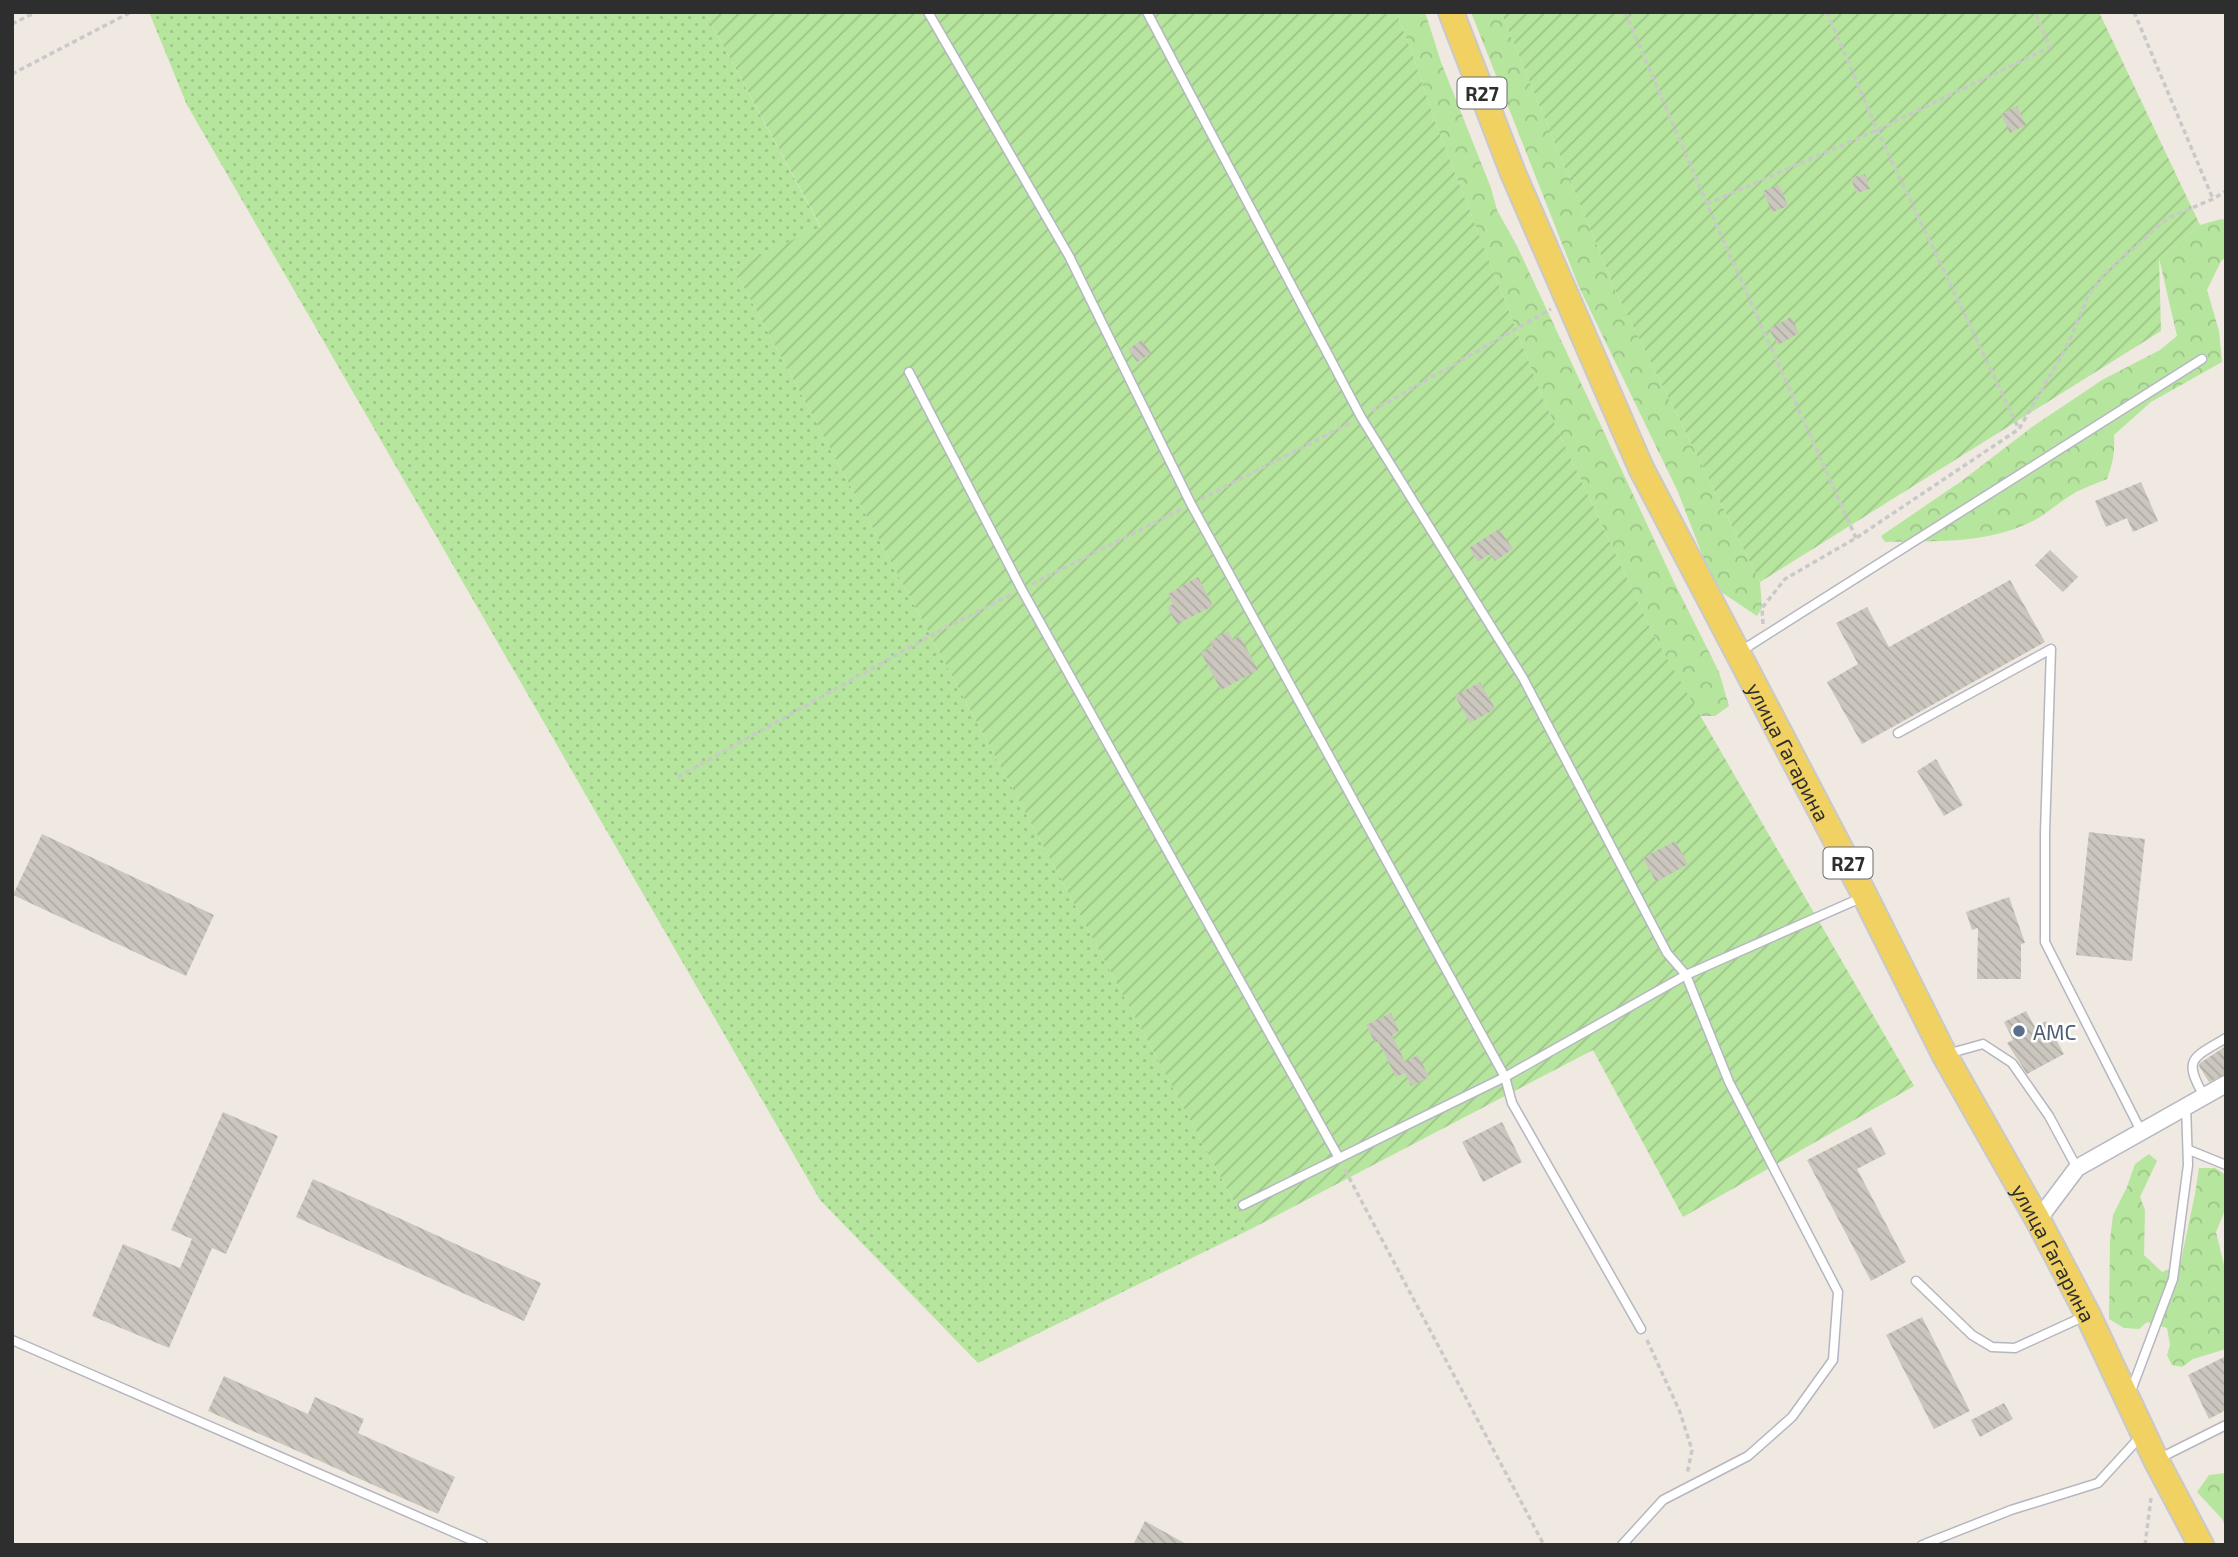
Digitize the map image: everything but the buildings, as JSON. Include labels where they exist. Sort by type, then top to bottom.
[{"type":"main road","name":"улица Гагарина","points":[[1451,12],[1513,173],[1641,468],[1865,896],[1944,1054],[2038,1220],[2088,1315],[2129,1397],[2156,1460],[2200,1545]]},
{"type":"street","points":[[2038,1220],[2077,1168],[2226,1084]]},
{"type":"lane","points":[[928,12],[1069,256],[1191,504],[1505,1077],[1512,1103],[1641,1329]]},
{"type":"lane","points":[[1147,12],[1361,417],[1523,678],[1667,953],[1686,975],[1729,1082],[1838,1292],[1833,1360],[1792,1417],[1748,1456],[1663,1500],[1622,1545]]},
{"type":"lane","points":[[1738,653],[2202,359]]},
{"type":"lane","points":[[909,372],[1021,590],[1339,1158]]},
{"type":"lane","points":[[1898,733],[2051,649],[2045,833],[2045,942],[2141,1131]]},
{"type":"lane","points":[[1243,1205],[1505,1077],[1686,975],[1865,896]]},
{"type":"lane","points":[[2204,1096],[2191,1069],[2193,1061],[2199,1054],[2226,1038]]},
{"type":"lane","points":[[1944,1054],[1983,1044],[2012,1063],[2049,1115],[2077,1168]]},
{"type":"lane","points":[[2129,1397],[2173,1279],[2189,1150],[2186,1105]]},
{"type":"lane","points":[[2189,1150],[2226,1165]]},
{"type":"lane","points":[[1916,1281],[1972,1335],[1992,1347],[2015,1348],[2088,1315]]},
{"type":"lane","points":[[12,1340],[483,1545]]},
{"type":"lane","points":[[2156,1460],[2226,1425]]},
{"type":"lane","points":[[1922,1545],[2011,1510],[2098,1483],[2144,1432]]},
{"type":"path","points":[[12,24],[36,12]]},
{"type":"path","points":[[12,74],[131,12]]},
{"type":"path","points":[[1625,12],[1707,204],[1856,538]]},
{"type":"path","points":[[1827,12],[1877,130],[2019,429]]},
{"type":"path","points":[[1707,204],[1877,130],[2050,47],[2035,12]]},
{"type":"path","points":[[2134,12],[2213,199]]},
{"type":"path","points":[[1764,636],[1762,608],[1785,579],[1856,538],[2019,429],[2066,348],[2088,296],[2103,275],[2168,218],[2226,191]]},
{"type":"path","points":[[678,777],[932,635],[1361,417],[1568,299]]},
{"type":"path","points":[[1339,1158],[1544,1545]]},
{"type":"path","points":[[1641,1329],[1680,1412],[1692,1450],[1683,1489]]},
{"type":"path","points":[[2146,1545],[2152,1496]]},
{"type":"green space","points":[[149,12],[705,12],[821,228],[733,267],[1249,1230],[978,1363],[820,1200],[187,105]]},
{"type":"green space","points":[[705,12],[1396,12],[1437,127],[1544,401],[1653,634],[1914,1086],[1683,1217],[1593,1050],[1249,1230],[733,267],[821,227]]},
{"type":"green space","points":[[1396,12],[1425,12],[1497,210],[1517,246],[1673,580],[1719,672],[1729,706],[1715,716],[1699,716],[1653,634],[1544,401],[1437,127]]},
{"type":"green space","points":[[1471,12],[1501,12],[1617,294],[1760,582],[1762,608],[1757,616],[1715,588],[1678,492],[1579,287]]},
{"type":"green space","points":[[1501,12],[2099,12],[2200,225],[2159,258],[2161,331],[1760,582],[1617,294]]},
{"type":"green space","points":[[2226,220],[2226,257],[2221,261],[2207,290],[2219,331],[2222,362],[2151,402],[2114,435],[2113,457],[2107,479],[2076,492],[2043,515],[2014,529],[1960,540],[1885,542],[1881,536],[1963,480],[2032,427],[2102,380],[2160,350],[2177,336],[2159,258],[2200,225]]},
{"type":"green space","points":[[2149,1154],[2157,1161],[2140,1197],[2145,1210],[2144,1255],[2162,1272],[2180,1265],[2199,1168],[2215,1168],[2226,1175],[2226,1208],[2216,1232],[2226,1273],[2226,1349],[2193,1359],[2182,1367],[2172,1365],[2167,1355],[2170,1345],[2167,1328],[2147,1322],[2139,1329],[2124,1328],[2109,1319],[2113,1215],[2135,1164]]},
{"type":"green space","points":[[2226,1473],[2226,1528],[2222,1519],[2197,1492],[2209,1475]]},
{"type":"place","name":"AMC","points":[[2019,1031]]}]
